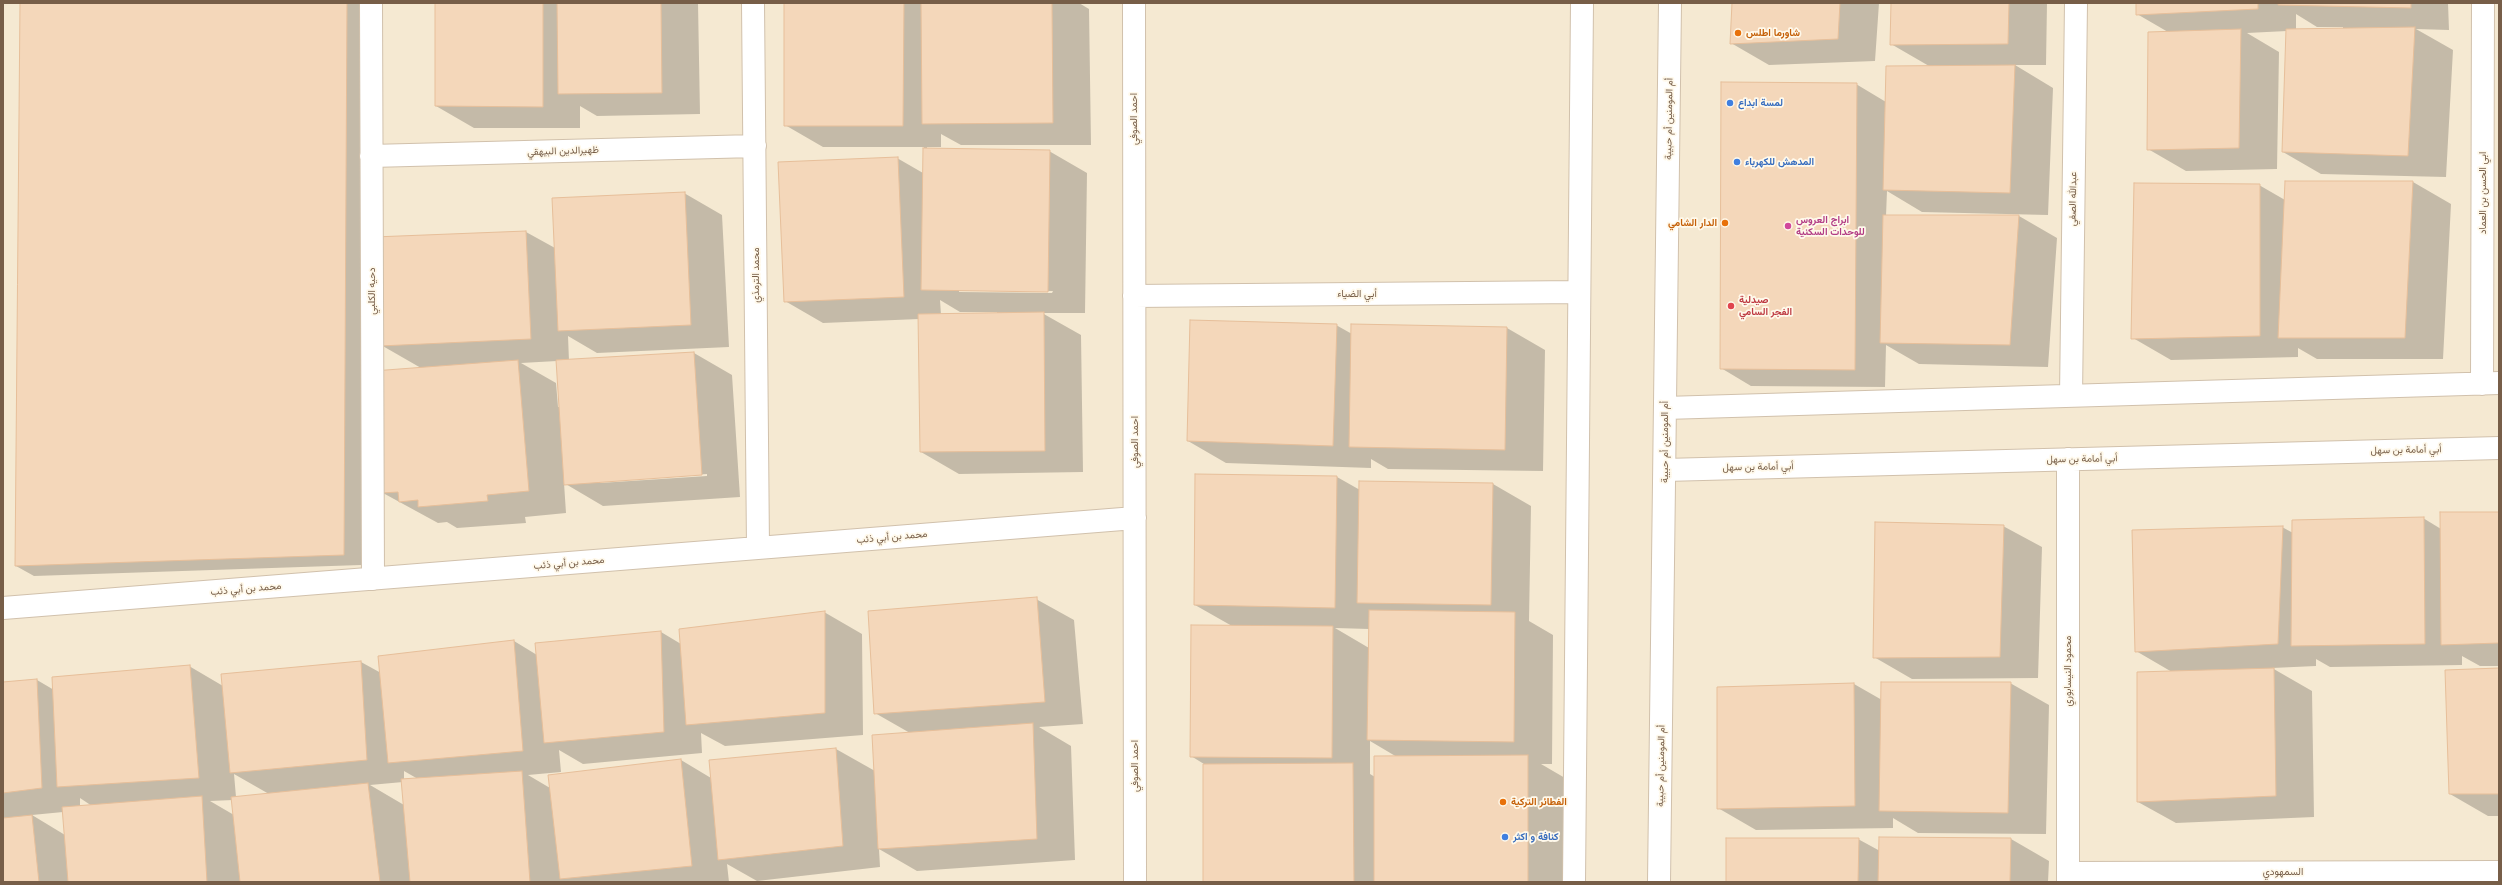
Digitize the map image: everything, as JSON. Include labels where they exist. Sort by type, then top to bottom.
[{"type":"street","name":"دحيه الكلبي","points":[[371,3],[373,579]]},
{"type":"street","name":"محمد الترمذي","points":[[753,3],[758,548]]},
{"type":"street","name":"احمد الصوفي","points":[[1134,3],[1135,882]]},
{"type":"street","points":[[1574,882],[1582,3]]},
{"type":"street","name":"أم المومنين أم حبيبة","points":[[1659,882],[1670,3]]},
{"type":"street","name":"عبدالله الصفي","points":[[2071,396],[2076,3]]},
{"type":"street","name":"ابي الحسن بن العماد","points":[[2483,3],[2491,26],[2491,383]]},
{"type":"street","name":"ظهيرالدين البيهقي","points":[[371,156],[755,146]]},
{"type":"street","name":"أبي الضياء","points":[[1134,296],[1579,292]]},
{"type":"street","points":[[1665,408],[2491,383]]},
{"type":"street","name":"أبي أمامة بن سهل","points":[[1665,470],[2499,448]]},
{"type":"street","name":"محمود النيسابوري","points":[[2068,459],[2068,878]]},
{"type":"street","name":"محمد بن أبي ذئب","points":[[3,608],[1135,518]]},
{"type":"street","name":"السمهودي","points":[[2068,878],[2499,872]]},
{"type":"shaded area","points":[[3,3],[2499,3],[2499,882],[3,882]]},
{"type":"building","points":[[20,3],[347,3],[344,555],[15,566]]},
{"type":"building","points":[[435,3],[543,3],[543,107],[435,106]]},
{"type":"building","points":[[557,3],[661,3],[662,93],[558,94]]},
{"type":"building","points":[[784,3],[904,3],[903,126],[784,126]]},
{"type":"building","points":[[921,3],[1052,3],[1053,123],[922,124]]},
{"type":"building","points":[[1732,3],[1840,3],[1838,39],[1730,44]]},
{"type":"building","points":[[1891,3],[2009,3],[2008,44],[1890,45]]},
{"type":"building","points":[[2136,3],[2258,3],[2258,9],[2136,15]]},
{"type":"building","points":[[2278,3],[2411,3],[2411,8],[2278,5]]},
{"type":"building","points":[[2415,27],[2408,156],[2282,152],[2286,29]]},
{"type":"building","points":[[2241,29],[2239,148],[2147,150],[2148,32]]},
{"type":"building","points":[[2015,65],[2010,193],[1883,190],[1886,66]]},
{"type":"building","name":"ابراج العروس للوحدات السكنية","points":[[1721,82],[1857,83],[1855,370],[1720,369]]},
{"type":"building","points":[[923,148],[1050,150],[1048,292],[921,290]]},
{"type":"building","points":[[898,157],[904,297],[784,302],[778,162]]},
{"type":"building","points":[[2285,181],[2413,181],[2405,338],[2278,338]]},
{"type":"building","points":[[2134,183],[2260,184],[2260,336],[2131,339]]},
{"type":"building","points":[[685,192],[691,325],[558,331],[552,198]]},
{"type":"building","points":[[1883,215],[2019,215],[2010,345],[1880,343]]},
{"type":"building","points":[[526,231],[531,339],[380,346],[374,237]]},
{"type":"building","points":[[1044,312],[1045,451],[920,452],[918,314]]},
{"type":"building","points":[[1190,320],[1337,324],[1333,446],[1187,441]]},
{"type":"building","points":[[1351,324],[1507,327],[1505,450],[1349,447]]},
{"type":"building","points":[[694,352],[702,475],[564,485],[556,360]]},
{"type":"building","points":[[518,360],[529,491],[487,495],[488,501],[418,507],[418,500],[399,502],[398,492],[382,493],[373,371]]},
{"type":"building","points":[[1195,474],[1337,476],[1335,608],[1194,605]]},
{"type":"building","points":[[1359,481],[1493,483],[1491,605],[1357,603]]},
{"type":"building","points":[[2440,512],[2499,512],[2499,643],[2441,645]]},
{"type":"building","points":[[2424,517],[2425,644],[2291,646],[2292,520]]},
{"type":"building","points":[[1875,522],[2004,525],[2000,657],[1873,658]]},
{"type":"building","points":[[2283,526],[2278,644],[2135,652],[2132,530]]},
{"type":"building","points":[[1037,597],[1045,702],[874,714],[868,611]]},
{"type":"building","points":[[1369,610],[1515,612],[1514,742],[1367,740]]},
{"type":"building","points":[[825,611],[825,713],[686,725],[679,629]]},
{"type":"building","points":[[1191,625],[1333,626],[1332,758],[1190,757]]},
{"type":"building","points":[[661,631],[664,732],[544,743],[535,643]]},
{"type":"building","points":[[514,640],[523,751],[388,763],[378,656]]},
{"type":"building","points":[[361,661],[367,760],[230,773],[221,674]]},
{"type":"building","points":[[190,665],[199,778],[57,787],[52,677]]},
{"type":"building","points":[[2274,668],[2276,796],[2137,802],[2137,672]]},
{"type":"building","points":[[2499,668],[2499,794],[2449,794],[2445,670]]},
{"type":"building","points":[[37,679],[42,788],[3,793],[3,682]]},
{"type":"building","points":[[1881,682],[2011,682],[2008,813],[1879,811]]},
{"type":"building","points":[[1854,683],[1855,806],[1717,809],[1717,687]]},
{"type":"building","points":[[1033,723],[1037,839],[878,849],[872,735]]},
{"type":"building","points":[[836,748],[843,846],[718,860],[709,760]]},
{"type":"building","points":[[1528,755],[1528,882],[1374,882],[1374,756]]},
{"type":"building","points":[[681,759],[692,866],[560,879],[548,775]]},
{"type":"building","points":[[1353,763],[1354,882],[1203,882],[1203,764]]},
{"type":"building","points":[[522,771],[530,882],[410,882],[401,779]]},
{"type":"building","points":[[368,783],[380,882],[240,882],[231,797]]},
{"type":"building","points":[[202,796],[207,882],[68,882],[62,807]]},
{"type":"building","points":[[32,815],[39,882],[3,882],[3,818]]},
{"type":"building","points":[[1879,837],[2011,838],[2010,882],[1878,882]]},
{"type":"building","points":[[1726,838],[1859,838],[1858,882],[1726,882]]},
{"type":"place","name":"شاورما اطلس","points":[[1738,33]]},
{"type":"place","name":"لمسة ابداع","points":[[1730,103]]},
{"type":"place","name":"المدهش للكهرباء","points":[[1737,162]]},
{"type":"place","name":"الدار الشامي","points":[[1725,223]]},
{"type":"place","name":"ابراج العروس للوحدات السكنية","points":[[1788,226]]},
{"type":"place","name":"صيدلية الفجر السامي","points":[[1731,306]]},
{"type":"place","name":"الفطائر التركية","points":[[1503,802]]},
{"type":"place","name":"كنافة و اكثر","points":[[1505,837]]}]
